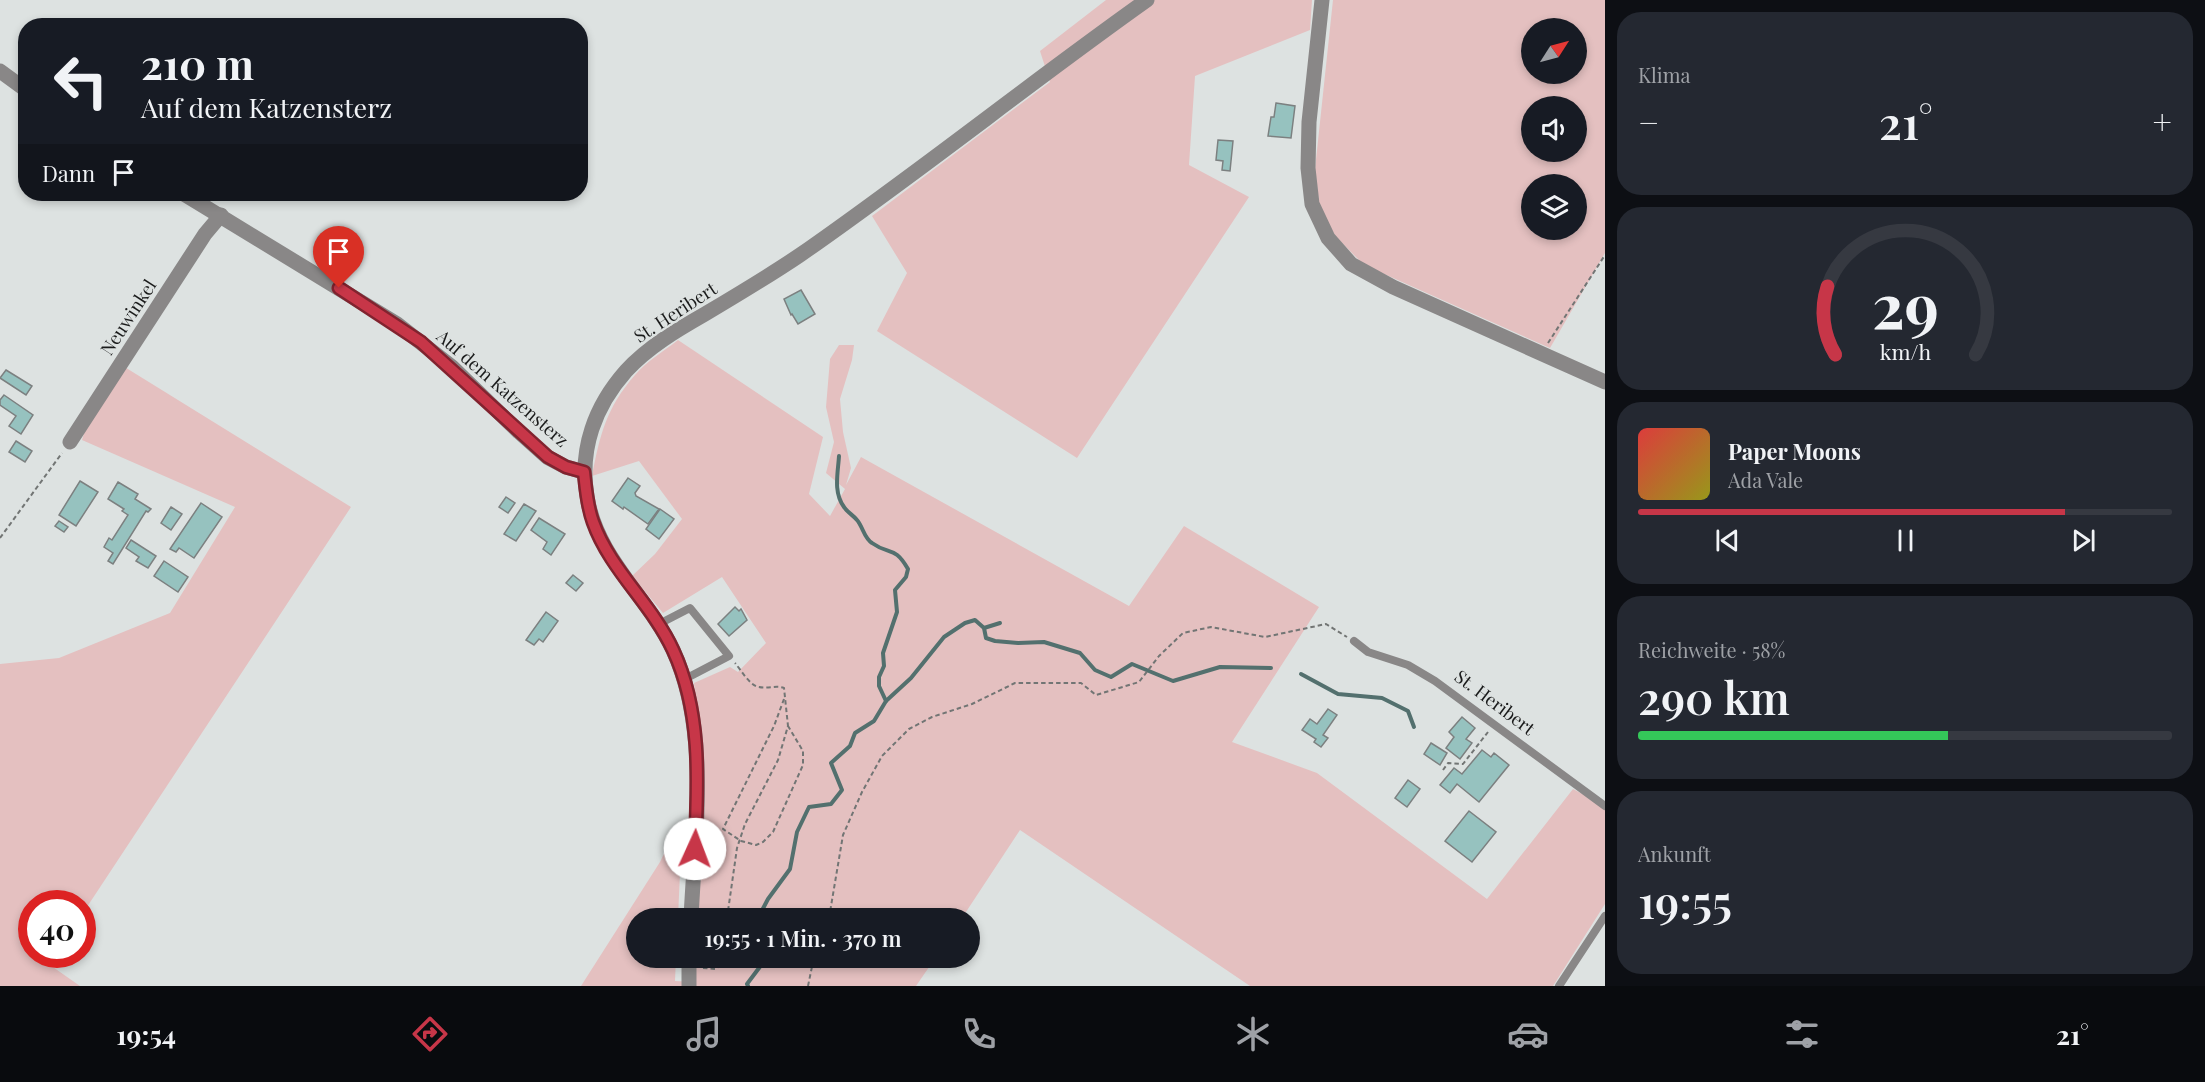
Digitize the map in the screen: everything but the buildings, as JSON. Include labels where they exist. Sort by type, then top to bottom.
[{"type":"street","name":"St. Heribert","points":[[692,908],[697,766],[694,727],[685,680],[660,624],[604,546],[593,522],[584,472],[586,448],[596,414],[621,378],[648,350],[796,258],[848,222],[1087,42],[1147,0]]},
{"type":"street","points":[[1322,0],[1310,122],[1308,168],[1312,204],[1328,238],[1351,264],[1393,286],[1605,382]]},
{"type":"street","points":[[0,71],[18,84]]},
{"type":"street","name":"Auf dem Katzensterz","points":[[196,201],[413,336],[452,368],[548,457],[566,467],[584,472]]},
{"type":"street","name":"Neuwinkel","points":[[70,442],[205,234],[221,215]]},
{"type":"street","points":[[688,986],[689,968]]},
{"type":"lane","points":[[660,624],[690,608],[729,656],[685,680]]},
{"type":"lane","name":"St. Heribert","points":[[1354,641],[1368,652],[1408,665],[1435,681],[1605,806]]},
{"type":"lane","points":[[1559,986],[1605,916]]},
{"type":"path","points":[[1541,353],[1605,255]]},
{"type":"path","points":[[0,538],[70,442]]},
{"type":"path","points":[[831,908],[843,835],[862,792],[882,756],[909,729],[932,717],[972,704],[1015,682],[1081,683],[1096,695],[1139,682],[1183,633],[1210,627],[1265,637],[1326,624],[1354,641]]},
{"type":"path","points":[[729,656],[758,688],[781,686],[784,688],[788,726],[803,751],[803,765],[773,832],[763,842],[756,845],[741,841],[723,829],[774,726],[784,699]]},
{"type":"path","points":[[728,908],[737,849],[745,824],[778,760],[788,726]]},
{"type":"path","points":[[1443,770],[1448,763],[1463,764],[1494,726]]},
{"type":"path","points":[[808,986],[812,968]]},
{"type":"shaded area","points":[[1106,0],[1312,0],[1310,30],[1195,76],[1189,165],[1249,197],[1077,458],[877,331],[907,273],[872,216],[1050,82],[1040,51]]},
{"type":"shaded area","points":[[1333,0],[1605,0],[1605,253],[1550,348],[1364,265],[1336,237],[1320,210],[1315,169]]},
{"type":"shaded area","points":[[678,340],[823,437],[809,494],[830,516],[845,489],[826,473],[834,442],[826,407],[830,359],[839,345],[854,345],[852,360],[840,399],[843,432],[851,468],[846,485],[861,457],[1129,606],[1184,526],[1319,607],[1232,742],[1317,773],[1487,899],[1573,789],[1605,806],[1605,904],[1553,986],[1250,986],[1020,830],[969,908],[698,908],[702,764],[694,683],[730,667],[738,672],[766,643],[722,577],[663,613],[632,576],[655,554],[682,519],[639,461],[592,476],[601,435],[617,399],[639,370]]},
{"type":"shaded area","points":[[123,366],[351,507],[96,893],[96,890],[18,890],[18,968],[54,968],[80,986],[0,986],[0,664],[59,658],[170,613],[235,507],[82,440],[87,423]]},
{"type":"shaded area","points":[[677,827],[682,827],[678,908],[631,908],[660,862]]},
{"type":"shaded area","points":[[626,915],[626,968],[676,968],[675,981],[694,982],[695,968],[928,968],[916,986],[581,986]]},
{"type":"waterway","points":[[839,456],[837,489],[844,507],[857,520],[869,541],[895,554],[908,569],[906,577],[895,590],[897,612],[883,653],[884,666],[879,677],[879,686],[886,701]]},
{"type":"waterway","points":[[763,908],[790,869],[797,832],[809,807],[831,804],[842,790],[831,763],[850,746],[855,733],[874,721],[886,701],[911,678],[944,637],[965,623],[975,620],[984,628],[986,638],[995,641],[1044,642],[1080,653],[1095,670],[1111,677],[1132,664],[1173,681],[1220,667],[1271,668]]},
{"type":"waterway","points":[[984,628],[1000,623]]},
{"type":"waterway","points":[[1301,674],[1338,694],[1382,698],[1408,711],[1414,727]]},
{"type":"waterway","points":[[748,986],[747,984],[759,968]]},
{"type":"route","points":[[339,288],[397,324],[421,342],[548,457],[566,467],[584,472],[593,522],[604,546],[660,624],[685,680],[694,727],[697,766],[695,849]]}]
